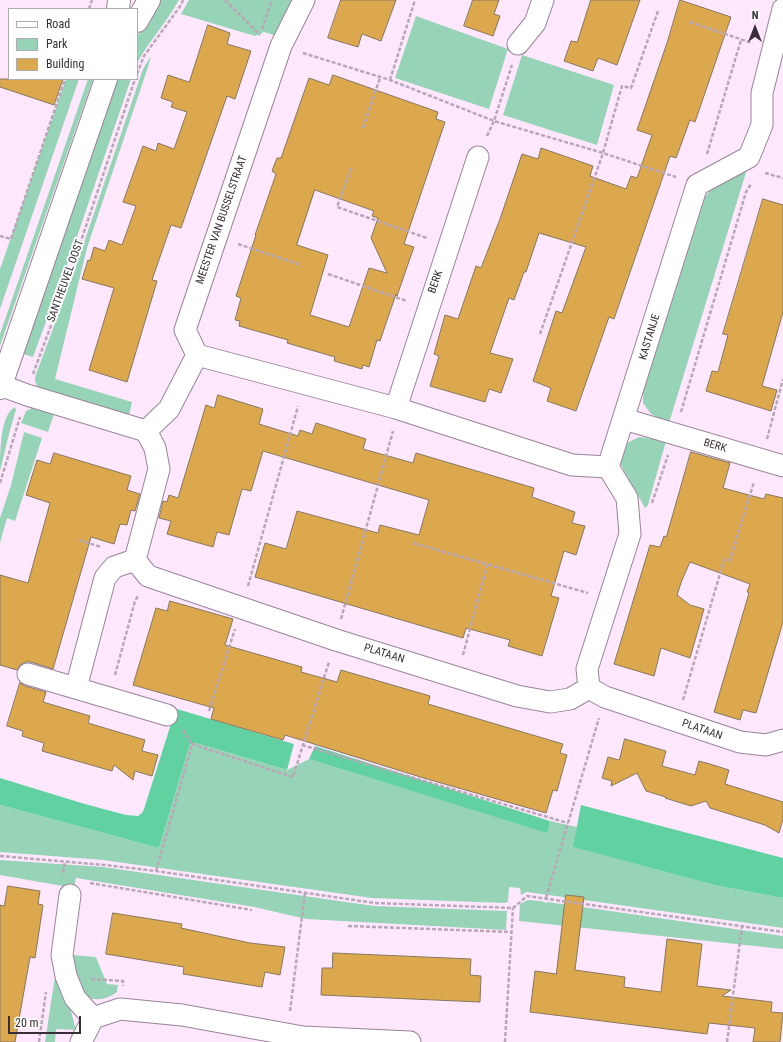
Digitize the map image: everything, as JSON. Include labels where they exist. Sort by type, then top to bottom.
[{"type":"street","points":[[138,19],[148,0]]},
{"type":"street","name":"MEESTER VAN BUSSELSTRAAT","points":[[197,355],[185,330],[281,46],[304,0]]},
{"type":"street","points":[[518,44],[535,23],[543,0]]},
{"type":"street","points":[[697,185],[749,157],[762,125],[762,93],[783,9]]},
{"type":"street","points":[[76,688],[105,578],[114,567],[142,568],[159,469],[155,448],[146,431],[0,386],[106,80]]},
{"type":"street","name":"BERK","points":[[396,408],[427,308],[478,157]]},
{"type":"street","name":"KASTANJE","points":[[608,468],[697,185]]},
{"type":"street","points":[[146,431],[169,409],[197,355],[396,408],[572,465],[608,468],[628,498],[630,534],[587,669],[597,692]]},
{"type":"street","name":"BERK","points":[[624,419],[783,466]]},
{"type":"street","name":"PLATAAN","points":[[142,568],[242,607],[336,640],[517,696],[550,702],[570,699],[597,692],[740,742],[766,745],[783,740]]},
{"type":"street","points":[[28,674],[167,715]]},
{"type":"street","points":[[70,895],[62,955],[66,976],[74,998],[93,1018]]},
{"type":"street","points":[[81,1042],[93,1018],[120,1009],[182,1015],[303,1036],[410,1042]]},
{"type":"path","points":[[138,71],[144,56],[181,5],[183,0]]},
{"type":"path","points":[[225,0],[260,35],[281,46],[390,80],[494,121],[603,153],[697,185],[741,40],[690,22]]},
{"type":"path","points":[[260,35],[272,0]]},
{"type":"path","points":[[390,80],[415,0]]},
{"type":"path","points":[[540,334],[603,153],[622,86],[631,88],[658,11]]},
{"type":"path","points":[[494,121],[518,44]]},
{"type":"path","points":[[363,128],[380,78]]},
{"type":"path","points":[[0,236],[10,240],[65,80]]},
{"type":"path","name":"SANTHEUVEL OOST","points":[[0,483],[37,362],[70,274],[135,80]]},
{"type":"path","points":[[351,168],[337,207],[448,245]]},
{"type":"path","points":[[629,520],[649,512],[675,434],[746,192]]},
{"type":"path","points":[[216,237],[301,265]]},
{"type":"path","points":[[328,274],[427,308]]},
{"type":"path","points":[[677,721],[724,560],[730,560],[761,459],[783,379]]},
{"type":"path","points":[[209,711],[242,607],[304,384]]},
{"type":"path","points":[[156,871],[192,744],[293,777],[336,640],[393,434],[396,408]]},
{"type":"path","points":[[413,542],[486,565],[609,599]]},
{"type":"path","points":[[457,677],[486,565]]},
{"type":"path","points":[[109,698],[135,601],[142,568]]},
{"type":"path","points":[[546,898],[568,823],[597,692]]},
{"type":"path","points":[[302,745],[568,823]]},
{"type":"path","points":[[0,856],[156,871],[375,903],[513,908],[527,896],[783,932]]},
{"type":"path","points":[[70,895],[77,888],[78,881],[252,910]]},
{"type":"path","points":[[287,1033],[305,892]]},
{"type":"path","points":[[505,1042],[513,908]]},
{"type":"path","points":[[348,926],[512,932]]},
{"type":"path","points":[[727,1042],[742,926]]},
{"type":"path","points":[[39,1042],[48,977],[62,955]]},
{"type":"path","points":[[66,976],[123,982],[120,1009]]},
{"type":"green space","points":[[157,0],[179,0],[138,61],[138,35]]},
{"type":"green space","points":[[189,0],[295,0],[277,36],[264,32],[255,36],[181,14]]},
{"type":"green space","points":[[416,16],[508,49],[489,109],[395,78]]},
{"type":"green space","points":[[522,55],[614,85],[597,145],[503,115]]},
{"type":"green space","points":[[151,56],[87,248],[55,379],[132,402],[129,416],[38,388],[35,377],[73,275],[143,69]]},
{"type":"green space","points":[[66,80],[79,80],[0,309],[0,269]]},
{"type":"green space","points":[[88,80],[93,80],[0,346],[0,334]]},
{"type":"green space","points":[[118,80],[131,80],[71,254],[33,357],[23,354]]},
{"type":"green space","points":[[748,166],[669,423],[651,414],[643,403],[643,392],[705,197],[713,187]]},
{"type":"green space","points":[[15,407],[16,410],[0,471],[2,435],[6,417]]},
{"type":"green space","points":[[32,408],[54,414],[48,432],[21,423],[26,411]]},
{"type":"green space","points":[[24,432],[42,438],[15,521],[7,518],[0,543],[0,518],[11,485]]},
{"type":"green space","points":[[639,437],[666,441],[648,505],[645,508],[621,465],[625,444]]},
{"type":"green space","points":[[177,709],[294,744],[287,770],[196,743],[190,744],[159,848],[0,805],[0,778],[85,804],[126,815],[138,816],[144,809]]},
{"type":"green space","points":[[196,743],[287,770],[309,759],[546,832],[550,821],[577,827],[574,847],[714,885],[783,898],[783,928],[527,892],[521,895],[520,888],[509,887],[508,902],[504,903],[372,898],[103,860],[0,852],[0,805],[159,848],[190,744]]},
{"type":"green space","points":[[315,746],[550,821],[547,833],[309,759]]},
{"type":"green space","points":[[581,805],[783,858],[783,898],[714,885],[573,847]]},
{"type":"green space","points":[[0,860],[103,867],[374,906],[507,911],[506,930],[306,919],[254,907],[76,878],[74,888],[0,875]]},
{"type":"green space","points":[[528,900],[783,936],[783,949],[519,921],[520,904]]},
{"type":"green space","points":[[72,955],[96,957],[107,984],[118,985],[117,992],[103,999],[87,998],[76,981]]},
{"type":"green space","points":[[55,976],[71,1011],[76,1030],[56,1029],[55,1042],[45,1042]]},
{"type":"building","points":[[341,0],[396,0],[381,41],[362,34],[358,47],[328,38]]},
{"type":"building","points":[[473,0],[499,0],[494,14],[500,16],[493,36],[464,26]]},
{"type":"building","points":[[591,0],[640,0],[617,65],[598,58],[593,71],[564,61],[571,41],[577,42]]},
{"type":"building","points":[[680,0],[731,17],[695,122],[690,120],[676,158],[670,156],[614,319],[609,317],[576,411],[547,401],[551,388],[533,381],[556,311],[562,313],[586,247],[539,233],[526,272],[524,272],[514,300],[509,298],[490,353],[513,359],[501,393],[489,389],[485,402],[430,386],[439,356],[434,354],[445,315],[458,319],[476,266],[481,268],[500,219],[522,154],[538,159],[541,148],[593,166],[590,176],[626,189],[631,176],[637,178],[652,135],[637,130]]},
{"type":"building","points":[[208,25],[230,33],[227,44],[251,51],[235,99],[227,96],[181,228],[171,225],[152,280],[157,281],[127,382],[89,370],[114,288],[82,279],[94,247],[105,251],[109,240],[122,245],[136,206],[123,202],[143,146],[156,151],[158,143],[174,149],[187,112],[171,107],[173,102],[161,98],[168,75],[189,82]]},
{"type":"building","points":[[333,75],[438,112],[436,119],[445,122],[404,244],[414,247],[380,341],[377,340],[369,367],[363,365],[362,369],[334,361],[335,357],[287,343],[288,340],[239,326],[240,321],[235,320],[241,298],[236,296],[276,174],[272,171],[277,158],[281,158],[309,78],[329,85]],"holes":[[[315,190],[374,211],[372,216],[378,218],[371,238],[387,273],[369,268],[349,327],[310,315],[328,255],[297,245]]]},
{"type":"building","points":[[0,79],[63,80],[54,105],[0,87]]},
{"type":"building","points":[[763,199],[783,205],[783,312],[762,386],[777,390],[771,411],[706,391],[712,371],[718,372],[728,335],[723,334]]},
{"type":"building","points":[[218,395],[263,409],[259,424],[298,436],[300,430],[312,434],[316,423],[366,439],[363,449],[413,463],[416,453],[534,488],[532,497],[575,512],[572,523],[585,526],[576,555],[564,551],[551,596],[559,598],[542,656],[508,646],[510,640],[466,628],[463,638],[255,577],[265,543],[286,549],[297,511],[378,533],[380,525],[419,535],[429,500],[263,451],[251,491],[242,489],[229,535],[217,532],[213,547],[167,534],[171,521],[159,518],[163,501],[167,502],[169,495],[178,498],[206,405],[214,408]]},
{"type":"building","points":[[691,452],[730,463],[723,488],[764,499],[766,494],[783,498],[783,622],[756,713],[743,710],[740,720],[714,712],[749,593],[747,592],[750,584],[690,562],[677,595],[690,605],[704,609],[690,658],[661,648],[654,676],[614,664],[650,545],[660,547],[664,536],[666,537]]},
{"type":"building","points":[[54,453],[131,476],[127,490],[140,494],[135,511],[131,510],[127,525],[120,524],[114,544],[91,537],[53,669],[31,662],[26,662],[20,665],[17,670],[0,665],[0,575],[28,583],[50,503],[26,495],[37,460],[50,464]]},
{"type":"building","points":[[170,601],[233,619],[225,645],[302,667],[301,672],[337,682],[341,670],[430,696],[428,704],[563,744],[560,753],[567,755],[557,791],[553,790],[546,813],[427,779],[285,735],[283,740],[211,719],[214,708],[133,685],[156,608],[167,611]]},
{"type":"building","points":[[20,683],[46,692],[43,702],[90,716],[88,723],[145,740],[142,751],[158,755],[152,776],[135,771],[133,780],[114,765],[112,771],[42,751],[44,743],[22,736],[23,731],[7,726]]},
{"type":"building","points":[[625,739],[666,751],[662,766],[695,775],[699,761],[710,764],[729,770],[725,784],[783,802],[783,819],[779,833],[765,825],[710,808],[706,801],[691,806],[646,791],[637,773],[611,786],[612,781],[602,778],[608,757],[619,760]]},
{"type":"building","points":[[8,886],[40,891],[38,904],[43,905],[35,958],[30,957],[15,1042],[0,1042],[0,905],[4,906]]},
{"type":"building","points":[[566,895],[584,897],[575,970],[625,977],[624,987],[661,992],[667,939],[702,944],[697,986],[731,990],[722,996],[772,1002],[771,1012],[783,1013],[780,1042],[753,1042],[755,1028],[709,1023],[707,1034],[530,1012],[535,971],[556,974]]},
{"type":"building","points":[[113,913],[182,924],[181,928],[250,943],[285,947],[280,975],[265,972],[262,987],[183,974],[184,967],[106,954]]},
{"type":"building","points":[[333,953],[471,959],[470,975],[481,976],[480,1002],[321,995],[322,968],[332,968]]}]
